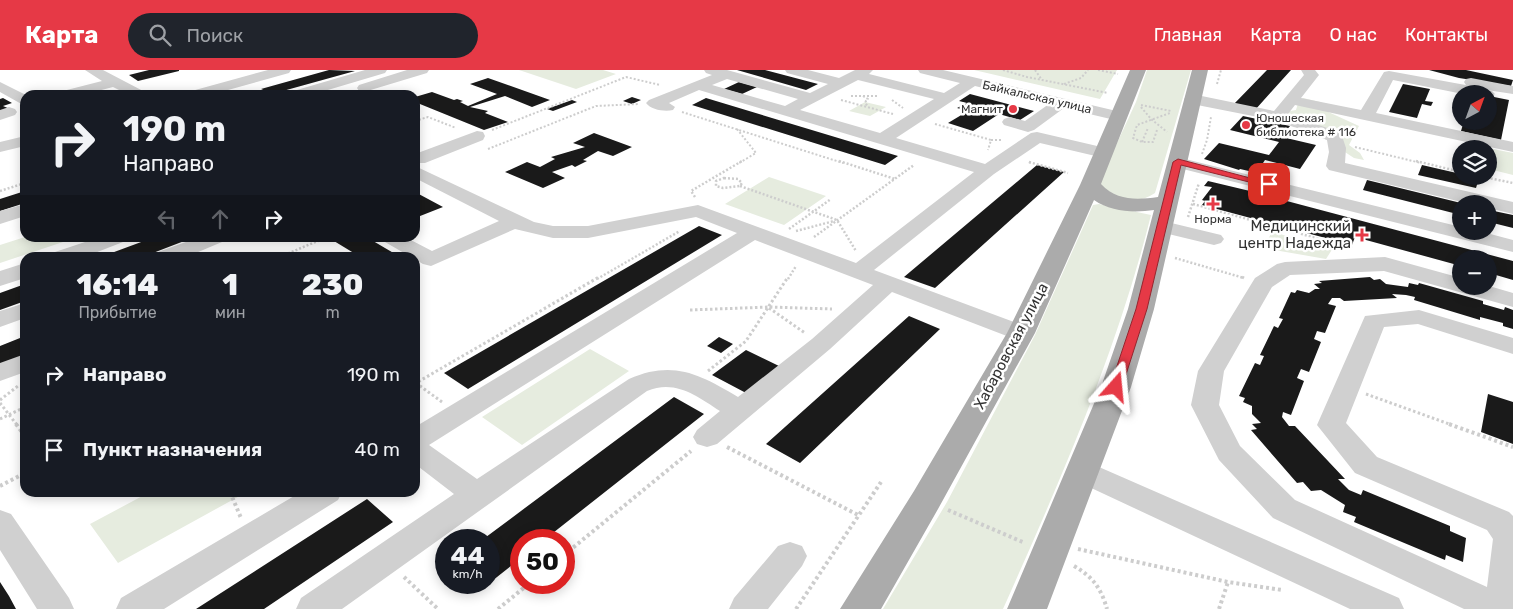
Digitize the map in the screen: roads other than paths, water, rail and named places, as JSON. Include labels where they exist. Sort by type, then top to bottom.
[{"type":"main road","name":"Хабаровская улица","points":[[860,609],[926,500],[1021,333],[1045,284],[1079,179],[1104,153],[1138,70]]},
{"type":"main road","points":[[1027,609],[1119,378],[1175,211],[1178,162],[1200,70]]},
{"type":"main road","points":[[1079,179],[1097,195],[1115,202],[1135,206],[1152,206],[1175,211]]},
{"type":"street","points":[[92,70],[130,90]]},
{"type":"street","points":[[211,90],[258,73],[284,70]]},
{"type":"street","points":[[312,90],[380,70]]},
{"type":"street","points":[[356,90],[422,70]]},
{"type":"street","points":[[711,70],[812,98]]},
{"type":"street","points":[[792,70],[855,76],[946,94]]},
{"type":"street","name":"Байкальская улица","points":[[925,70],[1119,116]]},
{"type":"street","points":[[1277,117],[1312,75],[1308,70]]},
{"type":"street","points":[[1413,70],[1513,90]]},
{"type":"street","points":[[661,105],[726,74]]},
{"type":"street","points":[[787,111],[855,76]]},
{"type":"street","points":[[1366,116],[1389,76],[1452,87]]},
{"type":"street","points":[[84,90],[115,82]]},
{"type":"street","points":[[882,139],[913,120],[946,94],[973,82]]},
{"type":"street","points":[[0,86],[20,98]]},
{"type":"street","points":[[700,86],[988,170]]},
{"type":"street","points":[[218,88],[222,90]]},
{"type":"street","points":[[1498,96],[1513,99]]},
{"type":"street","points":[[1192,99],[1277,117],[1326,132],[1335,137],[1339,157],[1335,166],[1311,183]]},
{"type":"street","points":[[1291,100],[1513,147]]},
{"type":"street","points":[[1010,122],[1028,127],[1061,102]]},
{"type":"street","points":[[860,270],[988,170],[1037,137],[1104,153]]},
{"type":"street","points":[[0,147],[20,141]]},
{"type":"street","points":[[420,161],[479,144]]},
{"type":"street","points":[[1178,162],[1311,183],[1513,246]]},
{"type":"street","points":[[420,165],[474,205],[515,220],[528,227],[553,232],[588,232],[698,211],[769,236],[805,252],[860,270],[889,283],[1021,333]]},
{"type":"street","points":[[1335,166],[1513,208]]},
{"type":"street","points":[[1175,211],[1214,239]]},
{"type":"street","points":[[0,218],[20,212]]},
{"type":"street","points":[[423,263],[515,220]]},
{"type":"street","points":[[420,437],[769,236]]},
{"type":"street","points":[[77,252],[105,242]]},
{"type":"street","points":[[178,252],[204,242]]},
{"type":"street","points":[[397,242],[409,252]]},
{"type":"street","points":[[1452,283],[1385,264],[1285,269],[1263,283],[1211,370],[1205,404],[1229,453],[1284,509],[1501,609],[1510,536],[1498,521],[1366,465],[1331,425],[1374,321],[1419,317],[1513,346]]},
{"type":"street","points":[[0,279],[20,272]]},
{"type":"street","points":[[707,437],[821,344],[889,283]]},
{"type":"street","points":[[1495,295],[1513,300]]},
{"type":"street","points":[[0,320],[20,312]]},
{"type":"street","points":[[0,373],[20,364]]},
{"type":"street","points":[[314,609],[638,385],[654,378],[675,378],[692,384],[740,411]]},
{"type":"street","points":[[420,452],[477,495]]},
{"type":"street","points":[[1083,471],[1386,609]]},
{"type":"street","points":[[134,609],[319,497]]},
{"type":"street","points":[[0,523],[56,609]]},
{"type":"street","points":[[747,609],[790,556]]},
{"type":"place","name":"Магнит","points":[[1013,109]]},
{"type":"place","name":"Юношеская библиотека # 116","points":[[1246,125]]},
{"type":"place","name":"Норма","points":[[1213,204]]},
{"type":"place","name":"Медицинский центр Надежда","points":[[1362,235]]}]
